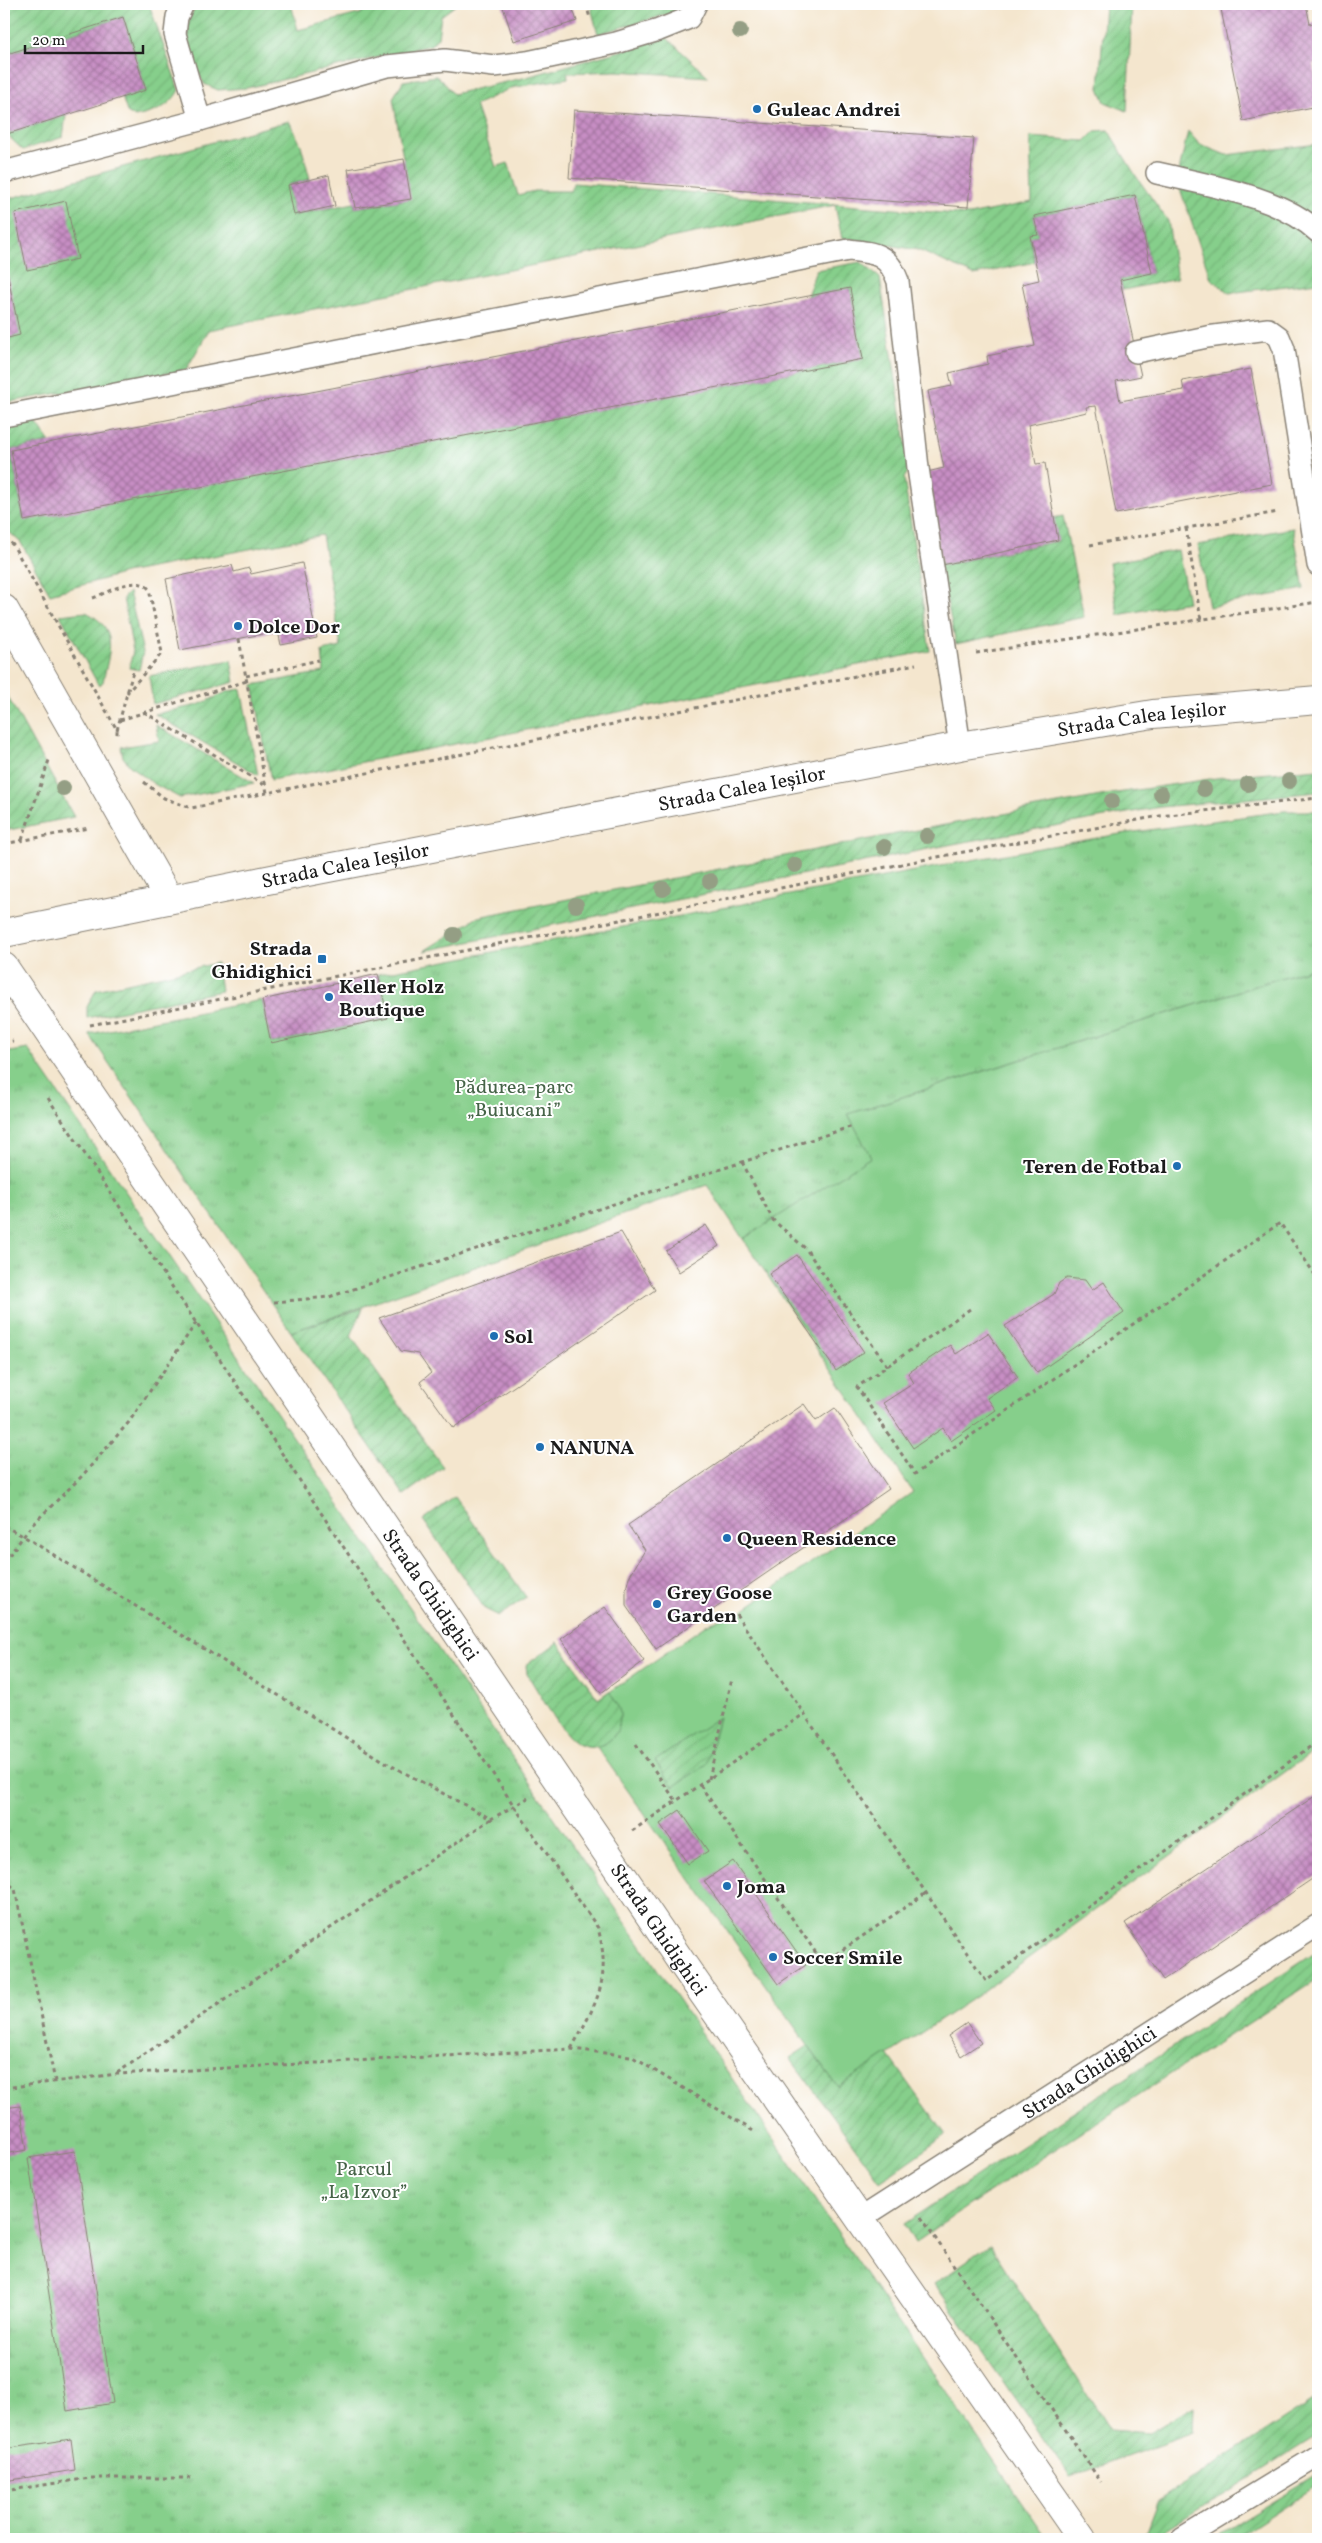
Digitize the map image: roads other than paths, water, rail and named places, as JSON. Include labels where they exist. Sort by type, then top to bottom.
[{"type":"street","points":[[4,609],[169,899]]},
{"type":"street","name":"Strada Calea Ieșilor","points":[[4,933],[169,899],[960,746],[1153,714],[1318,700]]},
{"type":"street","name":"Strada Ghidighici","points":[[4,967],[605,1849],[1082,2539]]},
{"type":"lane","points":[[183,4],[177,17],[175,34],[200,120]]},
{"type":"lane","points":[[4,172],[200,120],[387,66],[445,60],[494,66],[527,62],[616,43],[659,30],[689,18],[696,4]]},
{"type":"lane","points":[[1157,173],[1228,190],[1276,206],[1298,216],[1318,232]]},
{"type":"lane","points":[[4,416],[849,250],[875,252],[892,266],[898,281],[918,468],[960,746]]},
{"type":"lane","points":[[1136,352],[1207,337],[1268,328],[1279,337],[1284,349],[1318,565]]},
{"type":"lane","name":"Strada Ghidighici","points":[[860,2219],[1318,1925]]},
{"type":"lane","points":[[1182,2539],[1318,2456]]},
{"type":"place","name":"Guleac Andrei","points":[[757,109]]},
{"type":"place","name":"Dolce Dor","points":[[238,626]]},
{"type":"place","name":"Strada Ghidighici","points":[[322,959]]},
{"type":"place","name":"Keller Holz Boutique","points":[[329,997]]},
{"type":"place","name":"Teren de Fotbal","points":[[1177,1166]]},
{"type":"place","name":"Sol","points":[[494,1336]]},
{"type":"place","name":"NANUNA","points":[[540,1447]]},
{"type":"place","name":"Queen Residence","points":[[727,1538]]},
{"type":"place","name":"Grey Goose Garden","points":[[657,1604]]},
{"type":"place","name":"Joma","points":[[727,1886]]},
{"type":"place","name":"Soccer Smile","points":[[773,1957]]},
{"type":"park label","name":"Pădurea-parc „Buiucani”","points":[[514,1098]]},
{"type":"park label","name":"Parcul „La Izvor”","points":[[364,2180]]}]
